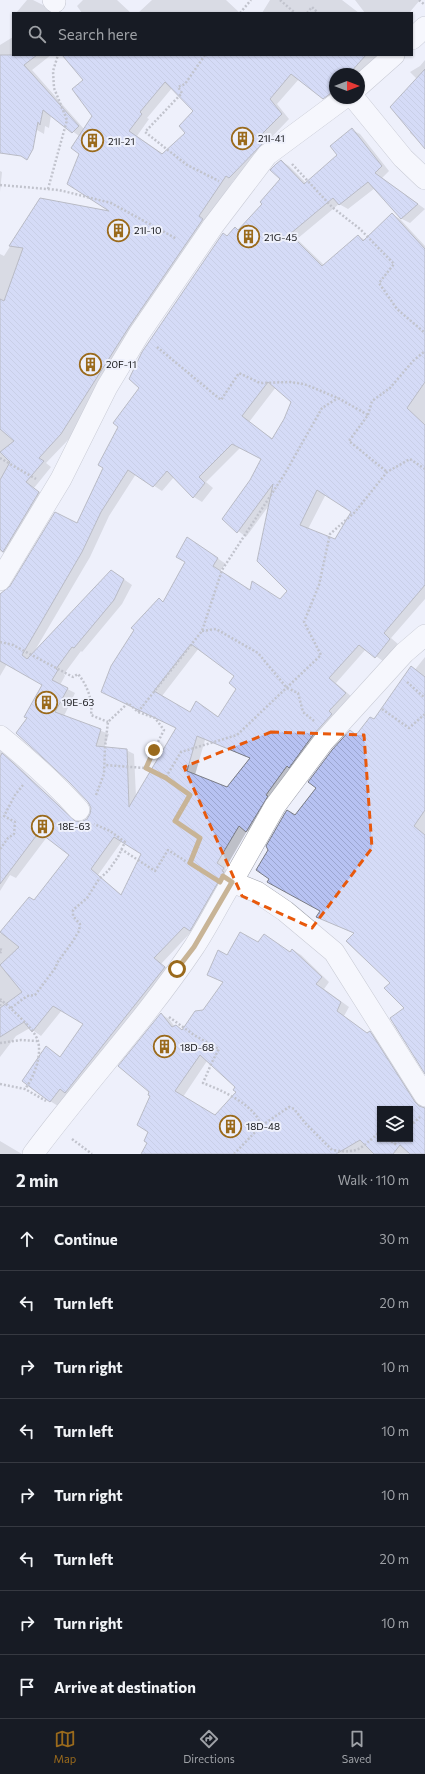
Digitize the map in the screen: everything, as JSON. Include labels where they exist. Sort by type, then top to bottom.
[{"type":"street","points":[[413,38],[425,27]]},
{"type":"street","points":[[365,81],[393,56]]},
{"type":"street","points":[[0,580],[53,492],[107,387],[139,334],[197,250],[259,164],[275,148],[336,104]]},
{"type":"street","points":[[359,104],[403,158],[425,179]]},
{"type":"street","points":[[33,1154],[64,1112],[86,1087],[194,947],[275,806],[322,742],[404,653],[425,635]]},
{"type":"street","points":[[0,736],[65,794],[82,814]]},
{"type":"street","points":[[232,882],[257,892],[285,911],[334,952],[425,1096]]},
{"type":"path","points":[[241,12],[251,0]]},
{"type":"path","points":[[280,0],[294,12]]},
{"type":"path","points":[[419,0],[425,5]]},
{"type":"path","points":[[309,12],[312,7],[317,12]]},
{"type":"path","points":[[48,189],[67,120],[54,88],[53,71],[58,56]]},
{"type":"path","points":[[204,56],[186,84],[178,87],[182,93],[145,132],[187,165],[240,190]]},
{"type":"path","points":[[275,148],[301,172],[332,207],[360,229],[394,264],[379,283],[397,309],[425,333]]},
{"type":"path","points":[[0,185],[48,189],[86,196],[111,203],[197,250]]},
{"type":"path","points":[[139,334],[187,370],[221,400],[240,373],[260,382],[290,382],[304,384],[338,398],[368,415]]},
{"type":"path","points":[[388,472],[349,441],[368,415],[372,401],[390,388],[425,351]]},
{"type":"path","points":[[138,712],[202,631],[222,570],[284,475],[322,408],[338,398]]},
{"type":"path","points":[[0,458],[26,472],[53,492]]},
{"type":"path","points":[[166,778],[181,752],[237,735],[321,655],[304,622],[319,585],[330,534],[355,512],[388,472],[410,459],[425,469]]},
{"type":"path","points":[[202,631],[216,629],[258,653],[287,688],[298,693],[302,712],[324,728],[322,742]]},
{"type":"path","points":[[0,642],[19,648],[73,677],[78,674],[84,681],[90,696],[92,707],[91,715],[108,722]]},
{"type":"path","points":[[365,696],[409,728],[425,714]]},
{"type":"path","points":[[11,1008],[27,996],[35,995],[56,967],[57,963],[79,931],[80,924],[73,916],[73,910],[87,898],[99,879],[108,871],[125,842],[110,831],[96,825],[82,814],[99,788],[106,765],[105,747],[108,722],[128,703],[138,712],[155,718],[164,730],[146,768]]},
{"type":"path","points":[[106,765],[146,768],[166,778],[190,795],[175,821],[200,838],[190,863]]},
{"type":"path","points":[[0,849],[8,838],[14,834],[15,822],[4,816],[15,795],[37,768]]},
{"type":"path","points":[[121,850],[155,871],[168,850],[220,882],[223,876],[232,882]]},
{"type":"path","points":[[0,949],[2,950],[0,954]]},
{"type":"path","points":[[0,1006],[1,1000],[11,1008],[38,1041],[38,1057],[32,1081],[25,1089]]},
{"type":"path","points":[[153,1001],[174,1021],[220,1049],[212,1062],[203,1083],[241,1101],[260,1120],[261,1126]]},
{"type":"path","points":[[0,1043],[21,1040],[38,1041]]},
{"type":"path","points":[[0,1084],[25,1089],[64,1112]]},
{"type":"path","points":[[234,1154],[261,1126],[289,1107],[294,1109],[306,1124],[332,1150],[355,1152],[377,1135]]},
{"type":"path","points":[[413,1123],[425,1113]]},
{"type":"highlighted area","points":[[271,732],[364,735],[372,848],[312,928],[242,896],[184,767]]},
{"type":"building","points":[[0,55],[36,56],[24,65],[79,126],[72,133],[43,110],[40,125],[38,122],[33,149],[27,160],[21,156],[0,153]]},
{"type":"building","points":[[63,56],[365,56],[354,68],[329,68],[329,94],[323,99],[291,74],[270,99],[282,114],[260,136],[265,141],[229,178],[226,176],[199,216],[203,219],[129,327],[61,434],[39,458],[44,461],[26,482],[39,492],[3,552],[0,549],[0,480],[10,462],[0,452],[14,441],[0,429],[0,299],[4,301],[23,248],[9,246],[40,198],[109,211],[67,184],[79,154],[71,148],[92,116],[72,89],[83,80]],"holes":[[[165,82],[193,111],[179,126],[185,133],[162,154],[129,131],[142,114],[140,112]]]},
{"type":"building","points":[[425,69],[425,149],[390,107]]},
{"type":"building","points":[[352,128],[382,166],[375,173],[418,204],[401,219],[368,182],[339,205],[333,198],[290,234],[322,266],[358,235],[363,241],[392,213],[425,249],[425,382],[407,408],[425,425],[425,585],[384,633],[390,639],[375,658],[359,645],[329,678],[346,693],[329,711],[332,714],[313,735],[289,768],[287,766],[266,795],[268,796],[246,832],[239,826],[217,863],[224,868],[222,871],[224,872],[190,931],[184,927],[154,958],[165,967],[65,1093],[60,1089],[50,1102],[22,1081],[46,1046],[60,1057],[83,1024],[53,1006],[32,1032],[24,1022],[0,1037],[0,1008],[22,992],[0,965],[19,947],[0,932],[29,897],[34,900],[69,855],[39,832],[0,884],[0,757],[2,753],[75,821],[81,822],[87,819],[91,808],[88,802],[69,782],[16,733],[27,718],[24,717],[42,685],[0,661],[0,594],[10,586],[55,512],[77,523],[103,468],[98,465],[118,427],[113,423],[139,388],[129,379],[142,352],[223,233],[227,236],[235,227],[238,230],[262,204],[260,202],[280,179],[270,170],[276,164],[281,160],[304,184],[337,155],[330,146]],"holes":[[[268,382],[291,402],[284,419],[272,439],[242,416]],[[232,444],[261,459],[250,480],[222,519],[237,533],[273,484],[257,561],[287,591],[280,599],[252,581],[250,590],[213,566],[218,558],[187,537],[176,557],[185,562],[163,602],[159,598],[131,628],[134,630],[111,666],[101,692],[176,728],[129,807],[127,749],[96,746],[101,729],[55,712],[68,688],[52,680],[58,670],[56,669],[72,647],[74,648],[114,600],[124,579],[111,570],[27,659],[22,655],[82,552],[101,512],[128,470],[153,487],[167,471],[193,498],[205,483],[199,477]],[[317,490],[351,512],[335,539],[300,525]],[[191,644],[234,676],[229,683],[236,689],[218,717],[196,701],[190,712],[154,691]],[[197,736],[250,758],[227,787],[187,771]],[[114,837],[141,854],[121,895],[91,869]]]},
{"type":"building","points":[[411,666],[425,677],[425,810],[414,826],[425,835],[425,1074],[390,1018],[404,1008],[384,988],[390,983],[346,941],[354,933],[316,917],[320,911],[267,882],[269,879],[256,870],[268,850],[266,846],[287,810],[295,815],[316,788],[308,782],[332,750],[350,730],[356,735],[370,717],[374,719]]},
{"type":"building","points":[[240,932],[258,942],[264,934],[290,952],[292,949],[322,977],[316,984],[341,1002],[337,1011],[367,1033],[370,1031],[415,1102],[419,1106],[425,1108],[425,1154],[410,1154],[400,1145],[393,1154],[374,1154],[360,1140],[336,1154],[141,1154],[147,1143],[144,1141],[148,1132],[137,1125],[150,1096],[148,1095],[149,1092],[118,1066],[161,1013],[172,1027],[176,1025],[182,1030],[195,1011],[203,1010],[223,982],[207,975],[218,950],[227,955]],"holes":[[[200,1055],[235,1087],[233,1090],[236,1092],[215,1115],[175,1091]]]},
{"type":"place","name":"21I-41","points":[[243,138]]},
{"type":"place","name":"21I-21","points":[[93,141]]},
{"type":"place","name":"21I-10","points":[[118,230]]},
{"type":"place","name":"21G-45","points":[[248,237]]},
{"type":"place","name":"20F-11","points":[[90,364]]},
{"type":"place","name":"19E-63","points":[[46,702]]},
{"type":"place","name":"18E-63","points":[[42,826]]},
{"type":"place","name":"18D-68","points":[[165,1047]]},
{"type":"place","name":"18D-48","points":[[231,1126]]},
{"type":"route","points":[[154,750],[146,768],[166,778],[190,795],[175,821],[200,838],[190,863],[200,871],[220,882],[223,876],[232,882],[194,947],[177,969]]}]
